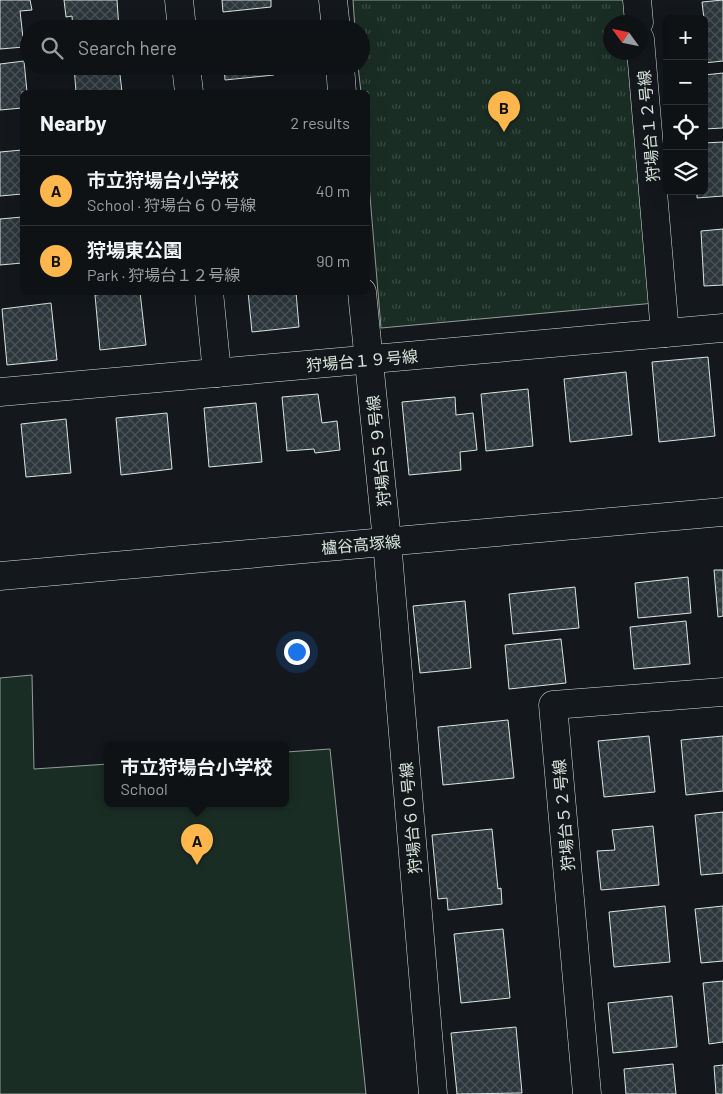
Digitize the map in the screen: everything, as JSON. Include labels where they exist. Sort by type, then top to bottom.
[{"type":"street","points":[[179,0],[181,20]]},
{"type":"street","points":[[333,0],[335,20]]},
{"type":"street","points":[[637,0],[638,15]]},
{"type":"street","name":"狩場台１２号線","points":[[642,60],[665,333]]},
{"type":"street","points":[[187,75],[189,90]]},
{"type":"street","points":[[341,75],[342,90]]},
{"type":"street","points":[[209,295],[217,373]]},
{"type":"street","name":"狩場台５９号線","points":[[362,295],[387,541]]},
{"type":"street","name":"狩場台１９号線","points":[[0,392],[723,328]]},
{"type":"street","name":"櫨谷高塚線","points":[[0,576],[723,512]]},
{"type":"street","name":"狩場台６０号線","points":[[387,541],[433,1094]]},
{"type":"street","name":"狩場台５２号線","points":[[586,1094],[553,705],[723,692]]},
{"type":"green space","points":[[353,0],[629,0],[630,15],[603,15],[603,60],[635,60],[655,303],[381,328],[370,196],[370,90],[361,90],[359,75],[370,75],[370,20],[354,20]]},
{"type":"green space","points":[[32,675],[34,769],[104,764],[104,807],[289,807],[289,752],[330,749],[366,1094],[0,1094],[0,678]]},
{"type":"building","points":[[0,0],[30,0],[32,10],[20,11],[20,47],[0,49]]},
{"type":"building","points":[[64,0],[117,0],[118,20],[72,20],[72,16],[66,17]]},
{"type":"building","points":[[222,0],[271,0],[271,7],[223,12]]},
{"type":"building","points":[[723,0],[723,61],[708,63],[708,15],[704,15],[702,2]]},
{"type":"building","points":[[20,62],[20,75],[25,75],[27,90],[20,90],[20,108],[0,110],[0,64]]},
{"type":"building","points":[[723,73],[723,128],[708,129],[708,75]]},
{"type":"building","points":[[75,75],[120,75],[122,90],[76,90]]},
{"type":"building","points":[[225,75],[274,75],[225,80]]},
{"type":"building","points":[[723,142],[723,196],[697,198],[697,195],[708,195],[708,143]]},
{"type":"building","points":[[20,150],[20,194],[0,196],[0,152]]},
{"type":"building","points":[[20,217],[20,263],[0,265],[0,219]]},
{"type":"building","points":[[723,229],[723,285],[704,286],[701,231]]},
{"type":"building","points":[[95,295],[140,295],[146,345],[100,350]]},
{"type":"building","points":[[248,295],[296,295],[299,327],[252,332]]},
{"type":"building","points":[[51,303],[57,360],[7,365],[2,309]]},
{"type":"building","points":[[708,357],[715,436],[659,442],[652,362]]},
{"type":"building","points":[[626,372],[632,435],[570,442],[564,379]]},
{"type":"building","points":[[528,389],[533,446],[486,451],[481,394]]},
{"type":"building","points":[[318,394],[322,423],[337,421],[340,450],[315,453],[314,449],[287,451],[282,397]]},
{"type":"building","points":[[455,397],[456,415],[473,413],[477,450],[460,452],[461,470],[409,475],[402,402]]},
{"type":"building","points":[[256,403],[262,462],[209,467],[204,408]]},
{"type":"building","points":[[167,413],[172,469],[121,475],[116,418]]},
{"type":"building","points":[[66,419],[71,473],[26,477],[21,424]]},
{"type":"building","points":[[714,570],[723,570],[723,616],[718,617]]},
{"type":"building","points":[[688,577],[691,613],[638,618],[635,583]]},
{"type":"building","points":[[575,587],[579,628],[513,634],[509,594]]},
{"type":"building","points":[[465,601],[471,668],[420,673],[413,606]]},
{"type":"building","points":[[686,621],[690,664],[634,669],[630,627]]},
{"type":"building","points":[[561,639],[566,683],[509,689],[505,645]]},
{"type":"building","points":[[508,720],[514,778],[443,785],[438,727]]},
{"type":"building","points":[[649,736],[655,792],[604,797],[598,741]]},
{"type":"building","points":[[723,736],[723,791],[686,795],[681,740]]},
{"type":"building","points":[[723,812],[723,873],[701,875],[695,815]]},
{"type":"building","points":[[653,826],[659,885],[601,890],[597,851],[615,850],[612,830]]},
{"type":"building","points":[[492,829],[498,889],[501,888],[502,904],[448,910],[447,898],[438,899],[432,835]]},
{"type":"building","points":[[665,906],[670,962],[614,967],[609,912]]},
{"type":"building","points":[[723,906],[723,961],[701,963],[695,909]]},
{"type":"building","points":[[503,929],[510,998],[461,1003],[454,934]]},
{"type":"building","points":[[723,981],[723,1042],[709,1044],[703,983]]},
{"type":"building","points":[[672,996],[677,1047],[613,1053],[608,1003]]},
{"type":"building","points":[[516,1027],[522,1093],[457,1094],[451,1033]]},
{"type":"building","points":[[673,1064],[676,1094],[626,1094],[624,1069]]},
{"type":"building","points":[[723,1065],[723,1094],[716,1094],[714,1066]]},
{"type":"place","name":"狩場東公園","points":[[504,132]]},
{"type":"place","name":"市立狩場台小学校","points":[[197,865]]}]
